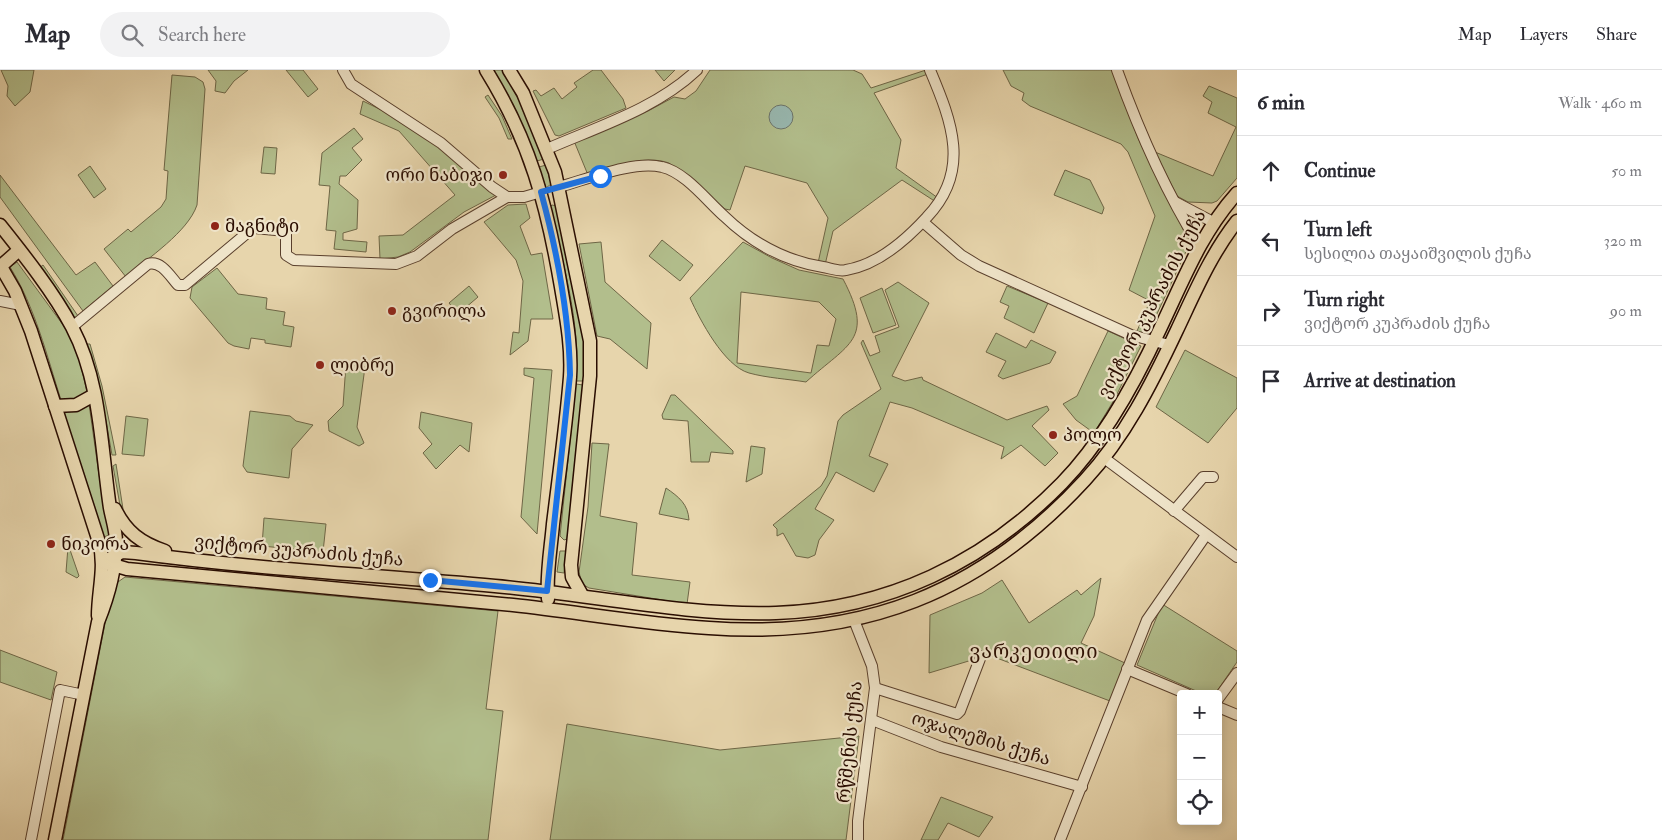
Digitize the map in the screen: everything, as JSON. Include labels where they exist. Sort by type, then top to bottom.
[{"type":"main road","points":[[486,70],[508,105],[530,157],[541,192],[570,342],[570,375],[547,591],[549,609]]},
{"type":"main road","points":[[509,70],[523,93],[547,149],[559,187],[590,341],[590,376],[572,571],[582,595]]},
{"type":"main road","points":[[541,192],[559,187]]},
{"type":"main road","name":"ვიქტორ კუპრაძის ქუჩა","points":[[111,561],[136,552],[547,591],[680,608],[776,613],[810,611],[881,596],[943,573],[968,558],[1038,507],[1084,458],[1113,415],[1155,340],[1199,245],[1213,222],[1237,192]]},
{"type":"main road","points":[[545,205],[553,199],[563,206]]},
{"type":"main road","name":"ვიქტორ კუპრაძის ქუჩა","points":[[111,561],[706,628],[791,630],[854,620],[916,601],[948,587],[1010,549],[1048,517],[1104,458],[1128,423],[1169,345],[1198,284],[1227,233],[1237,221]]},
{"type":"main road","points":[[1213,222],[1227,233]]},
{"type":"main road","points":[[0,225],[72,327],[82,351],[101,428],[116,538],[111,561],[107,599],[98,622],[55,840]]},
{"type":"main road","points":[[19,250],[0,266],[21,305],[111,561]]},
{"type":"main road","points":[[55,406],[76,405],[94,395]]},
{"type":"main road","points":[[1113,415],[1128,423]]},
{"type":"main road","points":[[109,495],[122,523],[132,534],[148,545],[184,558]]},
{"type":"main road","points":[[1038,507],[1048,517]]},
{"type":"main road","points":[[552,539],[561,546],[574,542]]},
{"type":"main road","points":[[675,624],[680,608]]},
{"type":"street","points":[[343,70],[351,84],[441,143],[492,187],[507,197]]},
{"type":"street","points":[[547,149],[660,97],[684,82],[697,70]]},
{"type":"street","points":[[559,187],[641,165],[664,167],[690,183],[735,226],[775,253],[799,263],[844,271],[881,256],[904,240],[941,203],[951,178],[955,146],[946,110],[930,70]]},
{"type":"street","points":[[1117,70],[1144,142],[1174,202],[1199,245]]},
{"type":"street","points":[[72,327],[148,264],[156,263],[178,285],[185,285],[253,228],[286,231],[286,255],[294,260],[396,264],[418,256],[452,229],[507,197],[524,197],[541,192]]},
{"type":"street","points":[[1174,202],[1213,222]]},
{"type":"street","points":[[923,222],[961,254],[979,266],[1131,335],[1169,345]]},
{"type":"street","points":[[0,301],[21,305]]},
{"type":"street","points":[[1104,458],[1206,536],[1237,557]]},
{"type":"street","points":[[1174,511],[1203,477],[1213,476]]},
{"type":"street","points":[[1060,840],[1147,620],[1206,536]]},
{"type":"street","name":"რწმენის ქუჩა","points":[[854,620],[872,666],[875,688],[858,821],[858,840]]},
{"type":"street","points":[[875,688],[956,714],[960,711],[981,656]]},
{"type":"street","points":[[1127,669],[1177,690]]},
{"type":"street","points":[[1222,694],[1237,673]]},
{"type":"street","points":[[31,840],[60,690],[84,695]]},
{"type":"street","points":[[1222,709],[1237,715]]},
{"type":"street","name":"ოჯალეშის ქუჩა","points":[[872,720],[941,747],[1082,787]]},
{"type":"green space","points":[[1,70],[34,70],[30,92],[15,106],[7,96],[8,86]]},
{"type":"green space","points":[[208,70],[248,70],[234,81],[225,93],[215,91],[216,81]]},
{"type":"green space","points":[[286,70],[303,70],[318,89],[308,97]]},
{"type":"green space","points":[[492,70],[502,70],[525,113],[544,159],[537,161],[513,104]]},
{"type":"green space","points":[[593,70],[601,70],[623,99],[626,108],[559,136],[555,135],[533,91],[536,90],[541,96],[554,88],[562,99],[577,87],[574,83]]},
{"type":"green space","points":[[655,70],[675,70],[664,81]]},
{"type":"green space","points":[[710,70],[853,70],[862,74],[871,88],[926,70],[928,74],[874,93],[901,140],[896,168],[938,198],[936,202],[902,180],[833,231],[825,265],[818,263],[828,218],[807,183],[745,166],[730,210],[725,209],[669,163],[649,160],[639,161],[588,175],[574,141],[648,111],[674,97],[685,99],[696,91]]},
{"type":"green space","points":[[1003,70],[1112,70],[1138,138],[1185,233],[1189,245],[1149,331],[1144,334],[1137,331],[1150,301],[1129,290],[1155,216],[1128,152],[1121,144],[1030,106],[1022,100],[1024,93],[1011,86]]},
{"type":"green space","points":[[172,75],[195,77],[203,82],[205,89],[197,205],[185,225],[176,235],[126,277],[104,249],[128,229],[131,232],[161,207],[166,199],[168,171],[164,170]]},
{"type":"green space","points":[[1209,86],[1237,98],[1237,178],[1217,201],[1212,203],[1188,202],[1177,196],[1155,152],[1213,176],[1236,127],[1208,113],[1212,102],[1203,96]]},
{"type":"green space","points":[[488,95],[502,116],[512,139],[508,139],[499,118],[485,97]]},
{"type":"green space","points":[[363,101],[414,126],[496,195],[464,212],[410,252],[398,257],[380,259],[379,236],[403,235],[455,195],[399,131],[360,114]]},
{"type":"green space","points":[[354,128],[363,139],[352,148],[362,160],[346,176],[340,176],[339,184],[358,200],[357,229],[343,233],[343,240],[367,242],[366,252],[334,249],[336,231],[326,230],[330,186],[319,185],[322,153]]},
{"type":"green space","points":[[264,147],[277,148],[275,174],[261,173]]},
{"type":"green space","points":[[546,165],[551,184],[546,188],[539,167]]},
{"type":"green space","points":[[90,166],[106,189],[94,198],[78,175]]},
{"type":"green space","points":[[1065,170],[1090,180],[1104,208],[1102,214],[1054,195]]},
{"type":"green space","points":[[0,175],[76,275],[95,262],[113,286],[83,311],[0,197]]},
{"type":"green space","points":[[526,204],[530,218],[520,226],[531,255],[542,253],[553,319],[531,319],[528,341],[510,355],[513,332],[519,333],[523,281],[516,260],[484,222],[508,205]]},
{"type":"green space","points":[[552,205],[557,206],[586,342],[584,381],[576,381],[576,337],[573,315],[550,207]]},
{"type":"green space","points":[[662,240],[693,265],[680,281],[649,256]]},
{"type":"green space","points":[[601,242],[605,282],[651,323],[647,369],[610,339],[597,336],[579,244]]},
{"type":"green space","points":[[743,242],[799,270],[843,279],[857,315],[857,328],[853,339],[845,348],[806,382],[763,376],[740,369],[722,352],[700,318],[690,298]],"holes":[[[741,292],[819,302],[836,319],[829,346],[817,345],[811,373],[737,363]]]},
{"type":"green space","points":[[17,262],[66,329],[78,353],[87,392],[74,399],[61,400],[27,298],[10,267]]},
{"type":"green space","points":[[43,265],[78,316],[74,318],[39,268]]},
{"type":"green space","points":[[217,268],[238,294],[267,298],[266,309],[285,312],[283,325],[294,327],[291,347],[265,343],[265,340],[251,338],[249,349],[228,343],[190,298],[192,287]]},
{"type":"green space","points":[[898,282],[929,303],[892,376],[905,381],[922,377],[923,380],[1007,420],[1047,406],[1049,410],[1032,426],[1058,453],[1045,466],[1021,445],[1001,459],[1004,447],[912,408],[890,402],[869,456],[888,464],[874,492],[836,472],[815,509],[834,520],[819,540],[815,555],[808,558],[796,556],[783,533],[777,536],[777,529],[773,525],[821,486],[827,476],[838,421],[843,415],[881,389],[861,343],[863,340],[870,356],[880,352],[875,336],[899,327],[885,290]]},
{"type":"green space","points":[[469,286],[478,297],[458,314],[449,303]]},
{"type":"green space","points":[[1007,286],[1048,303],[1034,333],[1004,318],[1009,306],[1000,302]]},
{"type":"green space","points":[[882,288],[896,325],[873,333],[860,298]]},
{"type":"green space","points":[[1108,331],[1141,346],[1114,400],[1094,433],[1076,420],[1063,404],[1077,396]]},
{"type":"green space","points":[[996,333],[1026,348],[1031,340],[1056,352],[1050,363],[1003,379],[998,376],[1006,361],[986,352]]},
{"type":"green space","points":[[86,344],[90,344],[102,386],[116,455],[112,455],[106,421]]},
{"type":"green space","points":[[1185,350],[1237,378],[1237,408],[1208,443],[1156,407]]},
{"type":"green space","points":[[346,364],[365,367],[357,427],[364,443],[359,446],[329,431],[328,421],[343,406]]},
{"type":"green space","points":[[524,368],[552,370],[537,534],[521,517],[534,378],[524,375]]},
{"type":"green space","points":[[576,384],[583,385],[567,539],[564,540],[560,536]]},
{"type":"green space","points":[[671,395],[675,395],[733,451],[733,454],[711,452],[709,462],[691,462],[688,421],[663,419],[662,415]]},
{"type":"green space","points":[[89,404],[99,475],[111,534],[104,537],[95,516],[62,412],[73,411]]},
{"type":"green space","points":[[250,411],[290,416],[296,421],[313,425],[292,449],[289,478],[247,472],[243,466]]},
{"type":"green space","points":[[421,412],[472,423],[469,452],[460,445],[436,469],[423,453],[432,444],[419,428]]},
{"type":"green space","points":[[126,416],[148,419],[144,456],[122,454]]},
{"type":"green space","points":[[592,443],[609,444],[600,516],[637,523],[632,575],[690,582],[687,604],[589,588],[582,584],[579,572],[588,507]]},
{"type":"green space","points":[[751,446],[765,448],[762,474],[746,482]]},
{"type":"green space","points":[[116,464],[123,509],[121,511],[113,466]]},
{"type":"green space","points":[[666,488],[685,505],[689,520],[659,514]]},
{"type":"green space","points":[[264,518],[326,524],[323,552],[262,546]]},
{"type":"green space","points":[[68,547],[79,576],[77,578],[66,572]]},
{"type":"green space","points":[[560,551],[566,551],[564,573],[557,572]]},
{"type":"green space","points":[[125,577],[498,611],[486,709],[503,711],[488,840],[63,840],[108,608],[115,584]]},
{"type":"green space","points":[[1101,578],[1094,616],[1081,643],[1125,663],[1110,701],[981,652],[972,660],[929,673],[930,615],[982,593],[1002,580],[1029,623],[1077,590],[1081,595]]},
{"type":"green space","points":[[1162,604],[1237,651],[1237,662],[1218,690],[1194,690],[1137,665]]},
{"type":"green space","points":[[0,650],[57,672],[51,700],[0,682]]},
{"type":"green space","points":[[567,724],[720,750],[859,736],[846,840],[550,840]]},
{"type":"green space","points":[[941,797],[993,817],[979,837],[948,823],[938,840],[921,840]]},
{"type":"water","points":[[781,105],[790,108],[793,117],[790,126],[781,129],[772,126],[769,117],[772,108]]},
{"type":"place","name":"ორი ნაბიჯი","points":[[503,175]]},
{"type":"place","name":"მაგნიტი","points":[[215,226]]},
{"type":"place","name":"გვირილა","points":[[392,311]]},
{"type":"place","name":"ლიბრე","points":[[320,365]]},
{"type":"place","name":"პოლო","points":[[1053,435]]},
{"type":"place","name":"ნიკორა","points":[[51,544]]},
{"type":"district","name":"ვარკეთილი","points":[[1034,651]]},
{"type":"route","points":[[430,580],[547,591],[570,375],[570,342],[552,236],[541,192],[600,176]]}]
